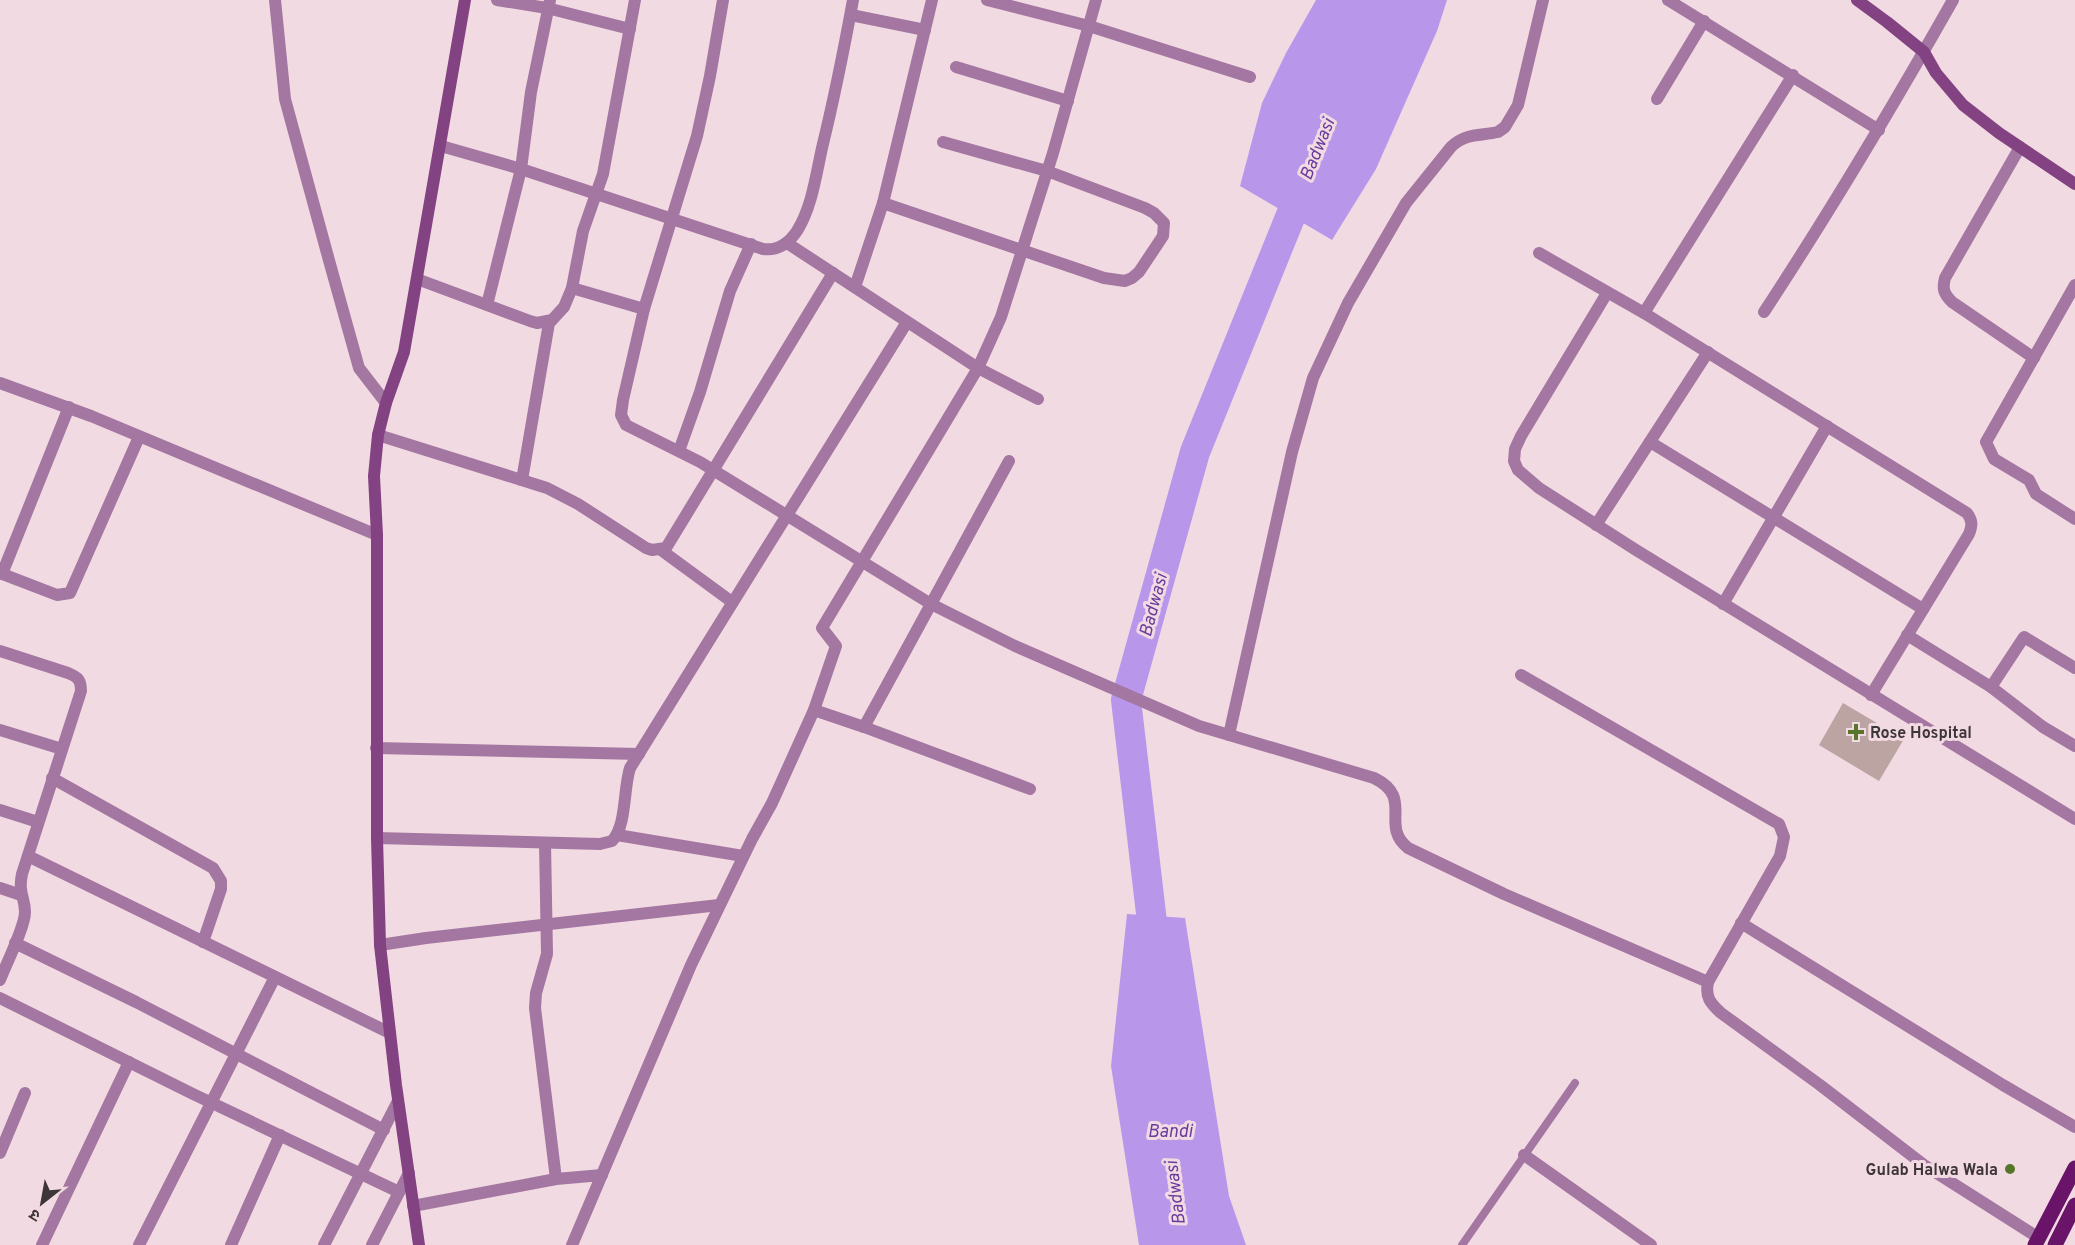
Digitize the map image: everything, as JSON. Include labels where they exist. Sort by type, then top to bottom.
[{"type":"main road","points":[[2037,1242],[2075,1168]]},
{"type":"main road","points":[[2055,1245],[2075,1205]]},
{"type":"street","points":[[274,0],[285,99],[359,368],[386,403]]},
{"type":"street","points":[[419,1245],[380,945],[374,476],[378,435],[386,403],[404,352],[465,0]]},
{"type":"street","points":[[497,0],[548,4],[630,29]]},
{"type":"street","points":[[522,480],[549,323],[564,307],[572,288],[583,231],[608,149],[635,0]]},
{"type":"street","points":[[723,0],[697,136],[644,309],[621,415],[626,424],[713,470],[931,604],[1051,661],[1199,726],[1374,777],[1391,790],[1396,802],[1395,830],[1408,848],[1522,902],[1708,982]]},
{"type":"street","points":[[441,146],[521,169],[770,250],[782,247],[802,221],[809,200],[828,124],[854,0]]},
{"type":"street","points":[[855,287],[883,203],[932,0]]},
{"type":"street","points":[[987,0],[1089,26],[1250,77]]},
{"type":"street","points":[[572,1245],[687,975],[743,856],[779,788],[814,710],[836,646],[822,627],[978,368],[1001,317],[1068,101],[1096,0]]},
{"type":"street","points":[[1229,735],[1292,452],[1313,378],[1324,351],[1348,303],[1406,203],[1437,164],[1458,140],[1498,132],[1511,118],[1518,105],[1543,0]]},
{"type":"street","points":[[1668,0],[1879,130]]},
{"type":"street","points":[[1857,0],[1887,21],[1923,52],[1936,73],[1963,105],[2075,184]]},
{"type":"street","points":[[1764,312],[1879,130],[1953,0]]},
{"type":"street","points":[[488,305],[521,169],[531,92],[548,4]]},
{"type":"street","points":[[850,15],[925,30]]},
{"type":"street","points":[[1657,99],[1704,21]]},
{"type":"street","points":[[956,67],[1068,101]]},
{"type":"street","points":[[1644,313],[1792,75]]},
{"type":"street","points":[[883,203],[1104,278],[1125,280],[1132,278],[1139,272],[1162,236],[1164,223],[1154,213],[1047,171],[943,142]]},
{"type":"street","points":[[2020,147],[1945,278],[1943,288],[1945,295],[1952,302],[2034,358]]},
{"type":"street","points":[[787,243],[978,368],[1038,399]]},
{"type":"street","points":[[679,451],[700,392],[730,291],[751,244]]},
{"type":"street","points":[[1539,253],[1708,352],[1961,508],[1971,519],[1972,526],[1968,534],[1871,694]]},
{"type":"street","points":[[378,435],[547,488],[646,548],[661,550],[669,545],[833,273]]},
{"type":"street","points":[[417,279],[530,321],[537,323],[552,320]]},
{"type":"street","points":[[2074,516],[2036,494],[2029,480],[1994,459],[1986,442],[2075,285]]},
{"type":"street","points":[[572,288],[644,309]]},
{"type":"street","points":[[1607,293],[1521,436],[1515,450],[1514,461],[1518,470],[1526,478],[1596,525],[2075,819]]},
{"type":"street","points":[[377,838],[606,844],[617,835],[620,829],[626,781],[639,754],[907,322]]},
{"type":"street","points":[[1596,525],[1708,352]]},
{"type":"street","points":[[0,383],[69,408],[376,536]]},
{"type":"street","points":[[69,408],[1,574],[57,595],[70,593],[140,437]]},
{"type":"street","points":[[1723,604],[1827,426]]},
{"type":"street","points":[[1650,442],[1923,609]]},
{"type":"street","points":[[864,727],[1009,461]]},
{"type":"street","points":[[661,550],[732,602]]},
{"type":"street","points":[[1907,635],[1991,687],[2043,727],[2075,746]]},
{"type":"street","points":[[1991,687],[2024,637],[2075,668]]},
{"type":"street","points":[[0,651],[68,673],[80,680],[81,691],[20,882],[26,912],[0,980]]},
{"type":"street","points":[[1521,675],[1779,824],[1784,837],[1784,846],[1780,856],[1708,982],[1707,998],[1721,1013],[1924,1165],[2037,1242]]},
{"type":"street","points":[[814,710],[1030,789]]},
{"type":"street","points":[[0,730],[62,749]]},
{"type":"street","points":[[376,748],[639,754]]},
{"type":"street","points":[[52,778],[213,868],[218,874],[222,889],[203,942]]},
{"type":"street","points":[[0,810],[38,822]]},
{"type":"street","points":[[617,835],[743,856]]},
{"type":"street","points":[[545,843],[547,954],[536,993],[535,1008],[556,1179]]},
{"type":"street","points":[[28,856],[390,1033]]},
{"type":"street","points":[[0,888],[21,895]]},
{"type":"street","points":[[380,945],[719,905]]},
{"type":"street","points":[[1741,923],[2075,1127]]},
{"type":"street","points":[[15,943],[384,1130]]},
{"type":"street","points":[[139,1245],[275,977]]},
{"type":"street","points":[[0,998],[211,1103],[399,1192]]},
{"type":"street","points":[[42,1245],[129,1062]]},
{"type":"street","points":[[0,1153],[25,1093]]},
{"type":"street","points":[[324,1245],[399,1101]]},
{"type":"street","points":[[231,1245],[280,1135]]},
{"type":"street","points":[[1524,1155],[1651,1245]]},
{"type":"street","points":[[372,1245],[409,1173]]},
{"type":"street","points":[[413,1206],[556,1179],[602,1175]]},
{"type":"lane","points":[[1462,1245],[1575,1083]]},
{"type":"water","points":[[1316,0],[1447,0],[1437,31],[1376,169],[1332,240],[1240,186],[1262,103],[1286,53]]},
{"type":"water","name":"Bandi","points":[[1127,914],[1185,918],[1229,1196],[1246,1245],[1139,1245],[1111,1066]]},
{"type":"building","points":[[1843,703],[1904,739],[1879,781],[1819,745]]},
{"type":"waterway","name":"Badwasi","points":[[1156,956],[1126,700],[1195,452],[1306,178]]},
{"type":"place","name":"Rose Hospital","points":[[1856,732]]},
{"type":"place","name":"Gulab Halwa Wala","points":[[2010,1169]]}]
